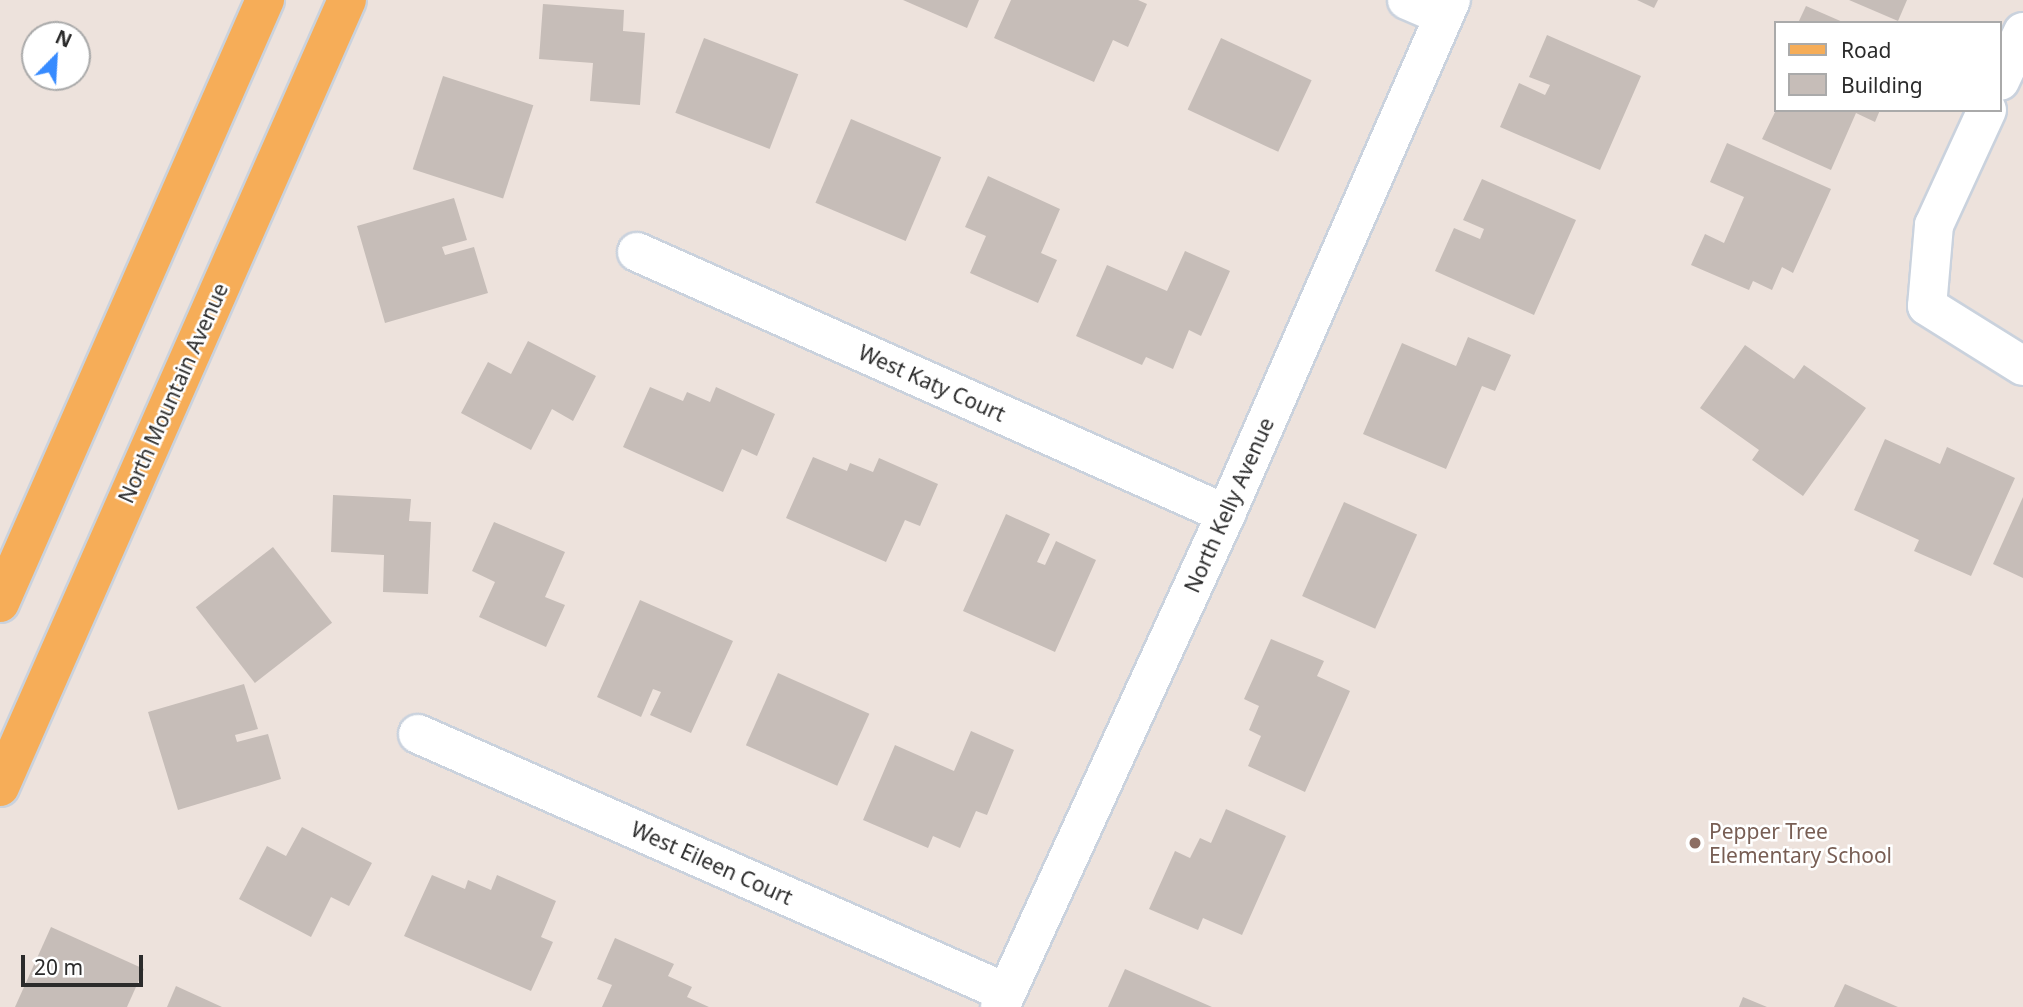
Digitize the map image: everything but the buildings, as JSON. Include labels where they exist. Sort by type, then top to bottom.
[{"type":"main road","points":[[0,603],[265,0]]},
{"type":"main road","name":"North Mountain Avenue","points":[[0,787],[347,0]]},
{"type":"street","points":[[1407,0],[1447,8]]},
{"type":"street","name":"North Kelly Avenue","points":[[1002,999],[1226,514],[1447,8]]},
{"type":"street","points":[[2002,77],[2023,32]]},
{"type":"street","points":[[1986,112],[1934,225],[1927,306],[2023,366]]},
{"type":"street","name":"West Katy Court","points":[[637,252],[1226,514]]},
{"type":"street","name":"West Eileen Court","points":[[418,734],[1002,999]]},
{"type":"place","name":"Pepper Tree Elementary School","points":[[1695,843]]}]
